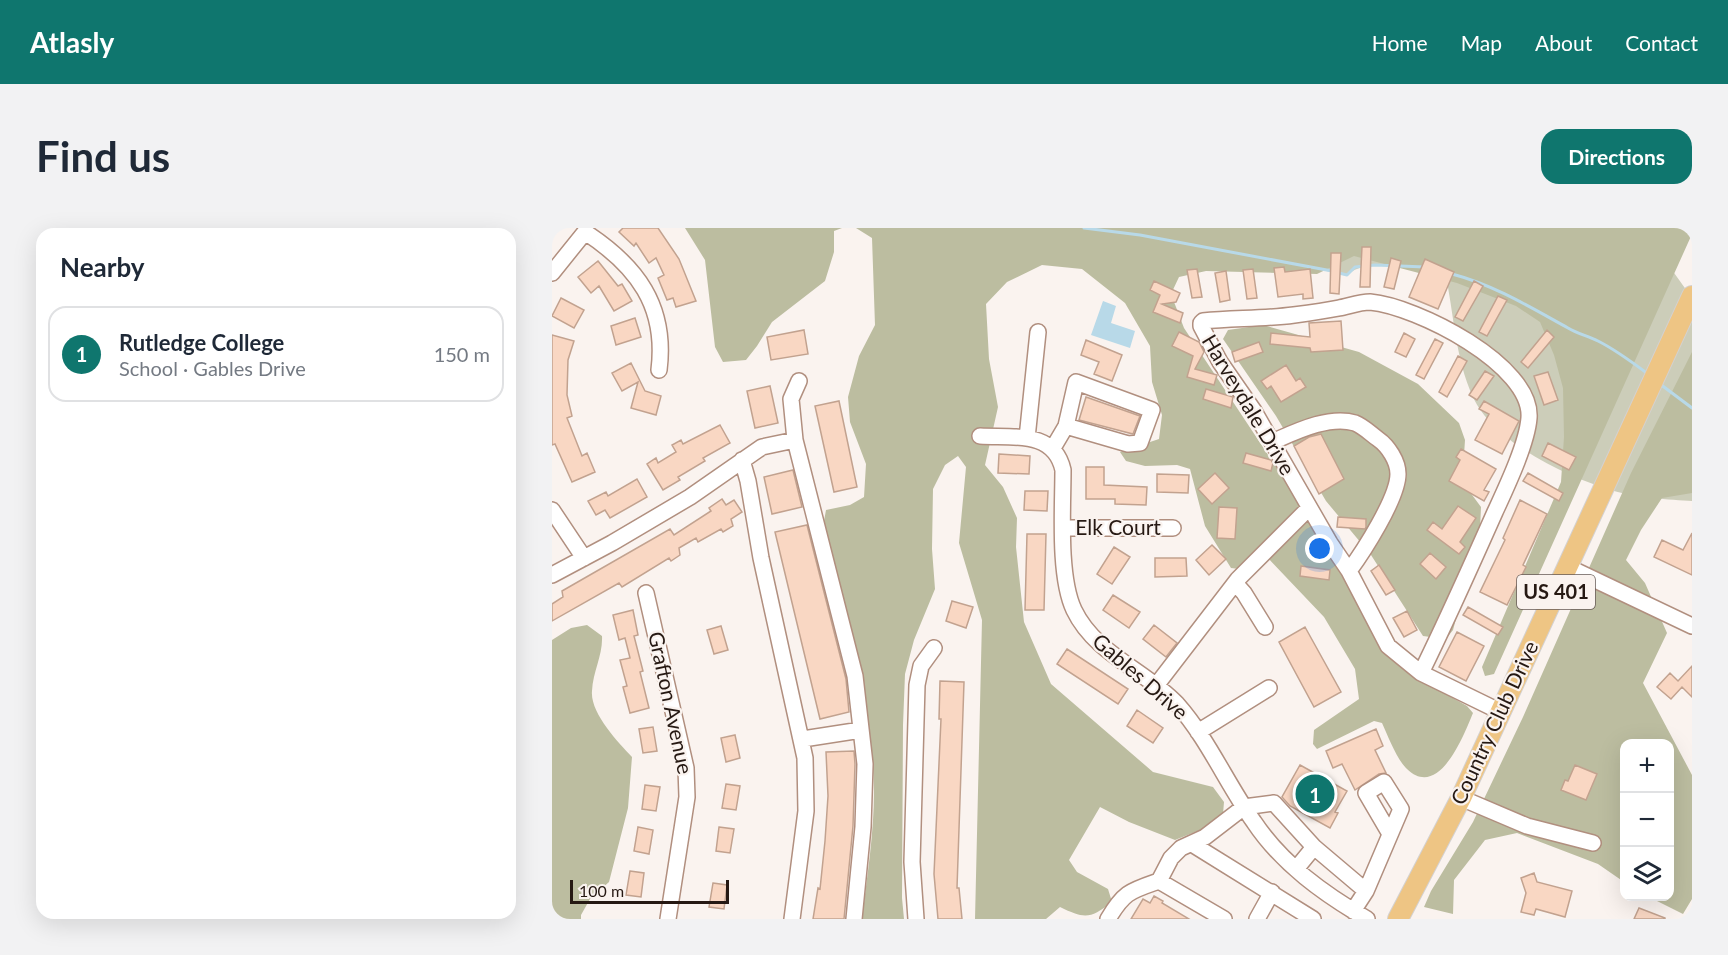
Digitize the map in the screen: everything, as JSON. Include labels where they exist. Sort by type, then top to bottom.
[{"type":"main road","name":"Country Club Drive","points":[[1398,919],[1461,798],[1692,296]]},
{"type":"street","points":[[552,273],[579,230],[619,257],[647,295],[656,316],[661,335],[659,370]]},
{"type":"street","name":"Harveydale Drive","points":[[1421,673],[1454,605],[1517,460],[1529,419],[1528,403],[1521,387],[1507,370],[1474,347],[1438,324],[1399,307],[1368,302],[1293,315],[1203,321],[1201,326],[1214,352],[1254,411],[1309,508],[1349,571],[1388,646],[1421,673],[1501,712]]},
{"type":"street","points":[[1027,438],[1038,332]]},
{"type":"street","points":[[799,381],[791,399],[795,440],[855,676],[865,764],[863,827],[854,919]]},
{"type":"street","points":[[980,436],[1027,438],[1041,441],[1053,448],[1066,426],[1076,382],[1152,410],[1140,443],[1136,444],[1128,444],[1066,426]]},
{"type":"street","points":[[1272,442],[1312,424],[1356,423],[1382,442],[1393,456],[1398,473],[1391,499],[1364,551],[1349,571]]},
{"type":"street","points":[[552,575],[690,497],[762,447],[795,440]]},
{"type":"street","name":"Gables Drive","points":[[1053,448],[1061,461],[1063,470],[1065,580],[1073,608],[1080,621],[1098,643],[1174,702],[1198,732],[1254,823],[1272,845],[1315,885],[1367,919]]},
{"type":"street","points":[[742,460],[748,481],[761,558],[802,739],[806,770],[806,811],[792,919]]},
{"type":"street","points":[[1155,687],[1235,584],[1309,508]]},
{"type":"street","points":[[552,510],[584,558]]},
{"type":"street","name":"Elk Court","points":[[1063,528],[1173,528]]},
{"type":"street","points":[[1568,567],[1692,626]]},
{"type":"street","points":[[1235,584],[1244,593],[1265,627]]},
{"type":"street","name":"Grafton Avenue","points":[[646,593],[686,768],[687,797],[668,919]]},
{"type":"street","points":[[916,919],[912,862],[917,685],[921,666],[934,648]]},
{"type":"street","points":[[1198,732],[1269,688]]},
{"type":"street","points":[[802,739],[861,730]]},
{"type":"street","points":[[1461,798],[1527,826],[1593,843]]},
{"type":"street","points":[[1108,919],[1118,902],[1129,892],[1159,881],[1171,858],[1181,848],[1205,837],[1244,807],[1274,803],[1314,847],[1366,891]]},
{"type":"street","points":[[1353,910],[1366,891],[1390,834]]},
{"type":"street","points":[[1192,844],[1313,919]]},
{"type":"street","points":[[1296,869],[1314,847]]},
{"type":"street","points":[[1159,881],[1224,919]]},
{"type":"street","points":[[1257,919],[1272,892]]},
{"type":"green space","points":[[685,228],[842,228],[834,231],[834,252],[825,281],[772,322],[746,360],[723,362],[715,347],[705,260]]},
{"type":"green space","points":[[856,228],[1692,228],[1692,234],[1494,674],[1485,676],[1482,667],[1561,482],[1564,437],[1563,388],[1554,355],[1540,322],[1516,306],[1457,283],[1354,256],[1317,274],[1206,271],[1179,277],[1171,294],[1184,328],[1302,506],[1239,569],[1231,568],[1205,526],[1190,469],[1177,465],[1145,466],[1126,461],[1120,452],[1159,439],[1162,415],[1152,382],[1150,346],[1125,303],[1082,269],[1042,265],[1007,282],[986,304],[989,359],[998,407],[985,465],[1003,487],[1017,518],[1016,547],[1024,622],[1051,684],[1153,772],[1213,787],[1224,802],[1223,814],[1210,826],[1175,840],[1129,822],[1100,807],[1069,860],[1077,872],[1108,889],[1112,902],[1098,912],[1087,915],[1076,914],[1060,907],[1046,919],[975,919],[982,620],[959,543],[966,467],[958,456],[945,465],[933,489],[932,549],[935,589],[914,640],[905,674],[902,898],[904,919],[862,919],[873,823],[872,757],[863,688],[824,521],[826,510],[850,505],[864,497],[866,464],[850,422],[848,397],[859,356],[875,325],[872,238]]},
{"type":"green space","points":[[1615,228],[1657,249],[1692,298],[1692,501],[1631,495],[1596,485],[1534,456],[1497,429],[1473,397],[1462,367],[1445,272],[1394,264],[1368,266],[1356,269],[1347,275],[1140,235]]},
{"type":"green space","points":[[1263,325],[1359,352],[1418,384],[1459,423],[1465,440],[1464,484],[1481,507],[1480,530],[1453,630],[1446,639],[1423,636],[1371,555],[1326,501],[1276,416],[1223,339],[1228,330]]},
{"type":"green space","points":[[1692,352],[1692,493],[1662,498],[1641,530],[1626,560],[1645,583],[1667,633],[1643,683],[1673,739],[1620,739],[1620,879],[1598,864],[1517,833],[1485,840],[1454,880],[1453,914],[1424,907],[1431,891],[1473,822],[1523,717],[1631,473]]},
{"type":"green space","points":[[1309,515],[1334,560],[1421,680],[1467,706],[1473,713],[1449,761],[1440,771],[1430,776],[1419,776],[1403,765],[1382,723],[1374,721],[1317,749],[1313,744],[1314,730],[1359,699],[1355,669],[1324,617],[1267,557]]},
{"type":"green space","points":[[587,625],[602,636],[592,691],[595,708],[606,727],[632,757],[628,808],[609,882],[590,899],[581,919],[552,919],[552,640],[571,628]]},
{"type":"green space","points":[[1674,741],[1692,775],[1692,899],[1683,914],[1657,901],[1674,901]]},
{"type":"water","points":[[1103,301],[1116,306],[1111,323],[1135,331],[1130,348],[1091,335]]},
{"type":"building","points":[[623,228],[658,228],[679,259],[696,301],[676,307],[673,298],[667,300],[658,278],[664,275],[656,258],[649,263],[636,243],[634,246],[619,232]]},
{"type":"building","points":[[1362,247],[1371,247],[1370,287],[1360,287]]},
{"type":"building","points":[[1331,253],[1341,253],[1339,294],[1330,293]]},
{"type":"building","points":[[1391,258],[1401,261],[1394,289],[1384,287]]},
{"type":"building","points":[[1425,259],[1454,272],[1438,309],[1409,297]]},
{"type":"building","points":[[598,261],[618,286],[622,284],[632,301],[614,311],[599,286],[591,293],[578,277]]},
{"type":"building","points":[[1284,267],[1285,272],[1310,269],[1313,298],[1303,299],[1303,294],[1278,297],[1274,268]]},
{"type":"building","points":[[1197,269],[1202,297],[1192,298],[1187,270]]},
{"type":"building","points":[[1253,269],[1257,298],[1247,299],[1243,270]]},
{"type":"building","points":[[1226,271],[1230,300],[1220,302],[1215,273]]},
{"type":"building","points":[[1154,281],[1180,293],[1176,302],[1162,304],[1183,313],[1180,323],[1153,312],[1160,295],[1150,290]]},
{"type":"building","points":[[1474,281],[1483,286],[1463,321],[1455,317]]},
{"type":"building","points":[[1498,296],[1507,300],[1487,336],[1479,332]]},
{"type":"building","points":[[561,298],[584,310],[574,328],[552,316]]},
{"type":"building","points":[[635,318],[641,337],[616,345],[611,326]]},
{"type":"building","points":[[1341,321],[1343,350],[1311,352],[1310,348],[1270,344],[1271,333],[1310,337],[1309,323]]},
{"type":"building","points":[[804,330],[808,354],[771,360],[767,337]]},
{"type":"building","points":[[1547,330],[1554,337],[1528,368],[1521,362]]},
{"type":"building","points":[[1179,332],[1199,342],[1204,352],[1195,369],[1217,375],[1214,385],[1187,377],[1193,356],[1172,346]]},
{"type":"building","points":[[1404,333],[1415,339],[1406,357],[1395,352]]},
{"type":"building","points":[[552,335],[574,341],[568,360],[567,395],[572,416],[567,418],[582,456],[587,453],[595,472],[572,482],[555,444],[552,445]]},
{"type":"building","points":[[1435,339],[1443,343],[1424,379],[1416,375]]},
{"type":"building","points":[[1086,340],[1122,355],[1112,381],[1094,374],[1099,362],[1081,355]]},
{"type":"building","points":[[1259,342],[1263,352],[1235,362],[1232,352]]},
{"type":"building","points":[[1458,356],[1467,361],[1447,397],[1439,392]]},
{"type":"building","points":[[631,363],[645,391],[661,396],[656,415],[631,408],[638,382],[622,391],[612,373]]},
{"type":"building","points":[[1286,365],[1296,381],[1300,378],[1306,387],[1281,402],[1271,386],[1267,389],[1261,381]]},
{"type":"building","points":[[1485,371],[1494,376],[1477,400],[1469,395]]},
{"type":"building","points":[[1548,372],[1558,400],[1544,405],[1534,376]]},
{"type":"building","points":[[770,386],[778,423],[755,428],[747,391]]},
{"type":"building","points":[[1206,389],[1233,397],[1231,408],[1203,399]]},
{"type":"building","points":[[1086,397],[1140,416],[1133,434],[1079,420]]},
{"type":"building","points":[[839,401],[857,487],[834,492],[815,406]]},
{"type":"building","points":[[1484,401],[1519,421],[1502,454],[1475,440],[1489,414],[1479,409]]},
{"type":"building","points":[[720,425],[730,443],[703,458],[705,461],[678,477],[680,480],[663,490],[647,464],[656,458],[658,463],[676,452],[672,445],[681,440],[683,444]]},
{"type":"building","points":[[1321,434],[1344,479],[1319,494],[1294,446],[1309,437]]},
{"type":"building","points":[[1548,443],[1576,457],[1569,470],[1542,456]]},
{"type":"building","points":[[1461,449],[1496,469],[1484,490],[1489,492],[1484,501],[1449,481],[1460,460],[1456,457]]},
{"type":"building","points":[[1246,453],[1271,460],[1273,463],[1271,471],[1243,463]]},
{"type":"building","points":[[999,454],[1030,456],[1029,474],[998,473]]},
{"type":"building","points":[[1086,467],[1104,467],[1104,485],[1147,487],[1146,505],[1115,504],[1115,499],[1086,499]]},
{"type":"building","points":[[793,470],[802,507],[772,514],[764,477]]},
{"type":"building","points":[[1215,473],[1229,488],[1212,504],[1198,489]]},
{"type":"building","points":[[1528,473],[1563,493],[1559,501],[1523,481]]},
{"type":"building","points":[[1157,474],[1189,475],[1188,493],[1157,492]]},
{"type":"building","points":[[637,479],[647,497],[610,518],[605,510],[596,515],[588,501],[606,492],[608,496]]},
{"type":"building","points":[[1025,491],[1048,491],[1047,511],[1024,510]]},
{"type":"building","points":[[722,499],[726,505],[734,500],[742,512],[731,519],[733,526],[723,532],[721,529],[698,542],[696,538],[679,548],[680,555],[671,561],[669,558],[622,587],[619,583],[552,621],[552,604],[563,597],[562,591],[670,529],[674,535],[711,511],[709,508]]},
{"type":"building","points":[[1520,500],[1547,514],[1523,565],[1526,567],[1507,605],[1480,592],[1505,540],[1503,538]]},
{"type":"building","points":[[1458,506],[1476,518],[1460,542],[1465,547],[1459,554],[1427,530],[1433,522],[1442,529]]},
{"type":"building","points":[[1219,507],[1237,508],[1235,539],[1217,538]]},
{"type":"building","points":[[1338,517],[1366,519],[1366,527],[1365,529],[1337,527]]},
{"type":"building","points":[[807,525],[846,679],[849,712],[820,719],[775,532]]},
{"type":"building","points":[[1692,533],[1692,575],[1654,557],[1662,540],[1683,550]]},
{"type":"building","points":[[1027,534],[1046,534],[1044,610],[1025,610]]},
{"type":"building","points":[[1212,545],[1226,559],[1209,575],[1196,560]]},
{"type":"building","points":[[1114,547],[1130,557],[1112,584],[1097,574]]},
{"type":"building","points":[[1430,553],[1446,567],[1436,579],[1420,564]]},
{"type":"building","points":[[1155,558],[1186,558],[1187,576],[1155,577]]},
{"type":"building","points":[[1379,565],[1395,590],[1386,595],[1371,571]]},
{"type":"building","points":[[1301,566],[1330,570],[1329,580],[1300,576]]},
{"type":"building","points":[[1113,595],[1140,612],[1129,628],[1103,610]]},
{"type":"building","points":[[952,601],[973,607],[966,628],[946,621]]},
{"type":"building","points":[[1468,607],[1503,627],[1498,635],[1463,615]]},
{"type":"building","points":[[633,610],[638,635],[634,636],[649,708],[630,713],[623,687],[627,686],[620,660],[630,658],[625,638],[619,640],[613,615]]},
{"type":"building","points":[[1407,611],[1417,630],[1404,637],[1393,618]]},
{"type":"building","points":[[1154,625],[1177,643],[1166,657],[1143,639]]},
{"type":"building","points":[[721,626],[728,650],[714,654],[707,630]]},
{"type":"building","points":[[1305,627],[1341,692],[1314,707],[1279,642]]},
{"type":"building","points":[[1457,632],[1484,646],[1466,681],[1439,667]]},
{"type":"building","points":[[1067,649],[1128,689],[1118,704],[1057,664]]},
{"type":"building","points":[[1692,666],[1692,697],[1682,687],[1671,699],[1657,687],[1670,673],[1678,681]]},
{"type":"building","points":[[940,681],[964,682],[957,888],[959,888],[962,919],[938,919],[934,874],[941,719],[939,719]]},
{"type":"building","points":[[1137,710],[1163,728],[1153,743],[1127,726]]},
{"type":"building","points":[[653,727],[657,751],[643,753],[639,729]]},
{"type":"building","points":[[1376,729],[1383,746],[1375,750],[1386,773],[1379,774],[1355,790],[1342,764],[1333,768],[1326,751]]},
{"type":"building","points":[[735,735],[740,758],[726,762],[721,738]]},
{"type":"building","points":[[854,751],[853,826],[844,919],[813,919],[818,888],[820,889],[825,841],[828,796],[826,752]]},
{"type":"building","points":[[1300,765],[1347,791],[1335,812],[1338,813],[1330,828],[1290,806],[1282,797]]},
{"type":"building","points":[[1575,765],[1597,774],[1586,800],[1561,790]]},
{"type":"building","points":[[726,784],[740,786],[736,810],[722,808]]},
{"type":"building","points":[[645,785],[660,787],[656,811],[642,809]]},
{"type":"building","points":[[638,827],[653,830],[649,854],[634,851]]},
{"type":"building","points":[[719,827],[734,829],[730,853],[716,851]]},
{"type":"building","points":[[630,871],[644,873],[641,897],[626,895]]},
{"type":"building","points":[[1534,873],[1537,882],[1572,891],[1565,917],[1536,909],[1534,915],[1521,912],[1526,893],[1521,878]]},
{"type":"building","points":[[713,883],[727,885],[724,909],[709,907]]},
{"type":"building","points":[[1154,896],[1189,919],[1131,919],[1143,899],[1150,903]]},
{"type":"building","points":[[1639,908],[1665,918],[1665,919],[1634,919]]},
{"type":"waterway","points":[[1084,228],[1140,235],[1332,271]]},
{"type":"waterway","points":[[1339,273],[1347,275],[1355,267],[1375,265],[1425,267]]},
{"type":"waterway","points":[[1452,274],[1497,290],[1572,330],[1598,341],[1618,352],[1648,374]]},
{"type":"waterway","points":[[1660,384],[1692,408]]},
{"type":"place","name":"Rutledge College","points":[[1315,794]]}]
